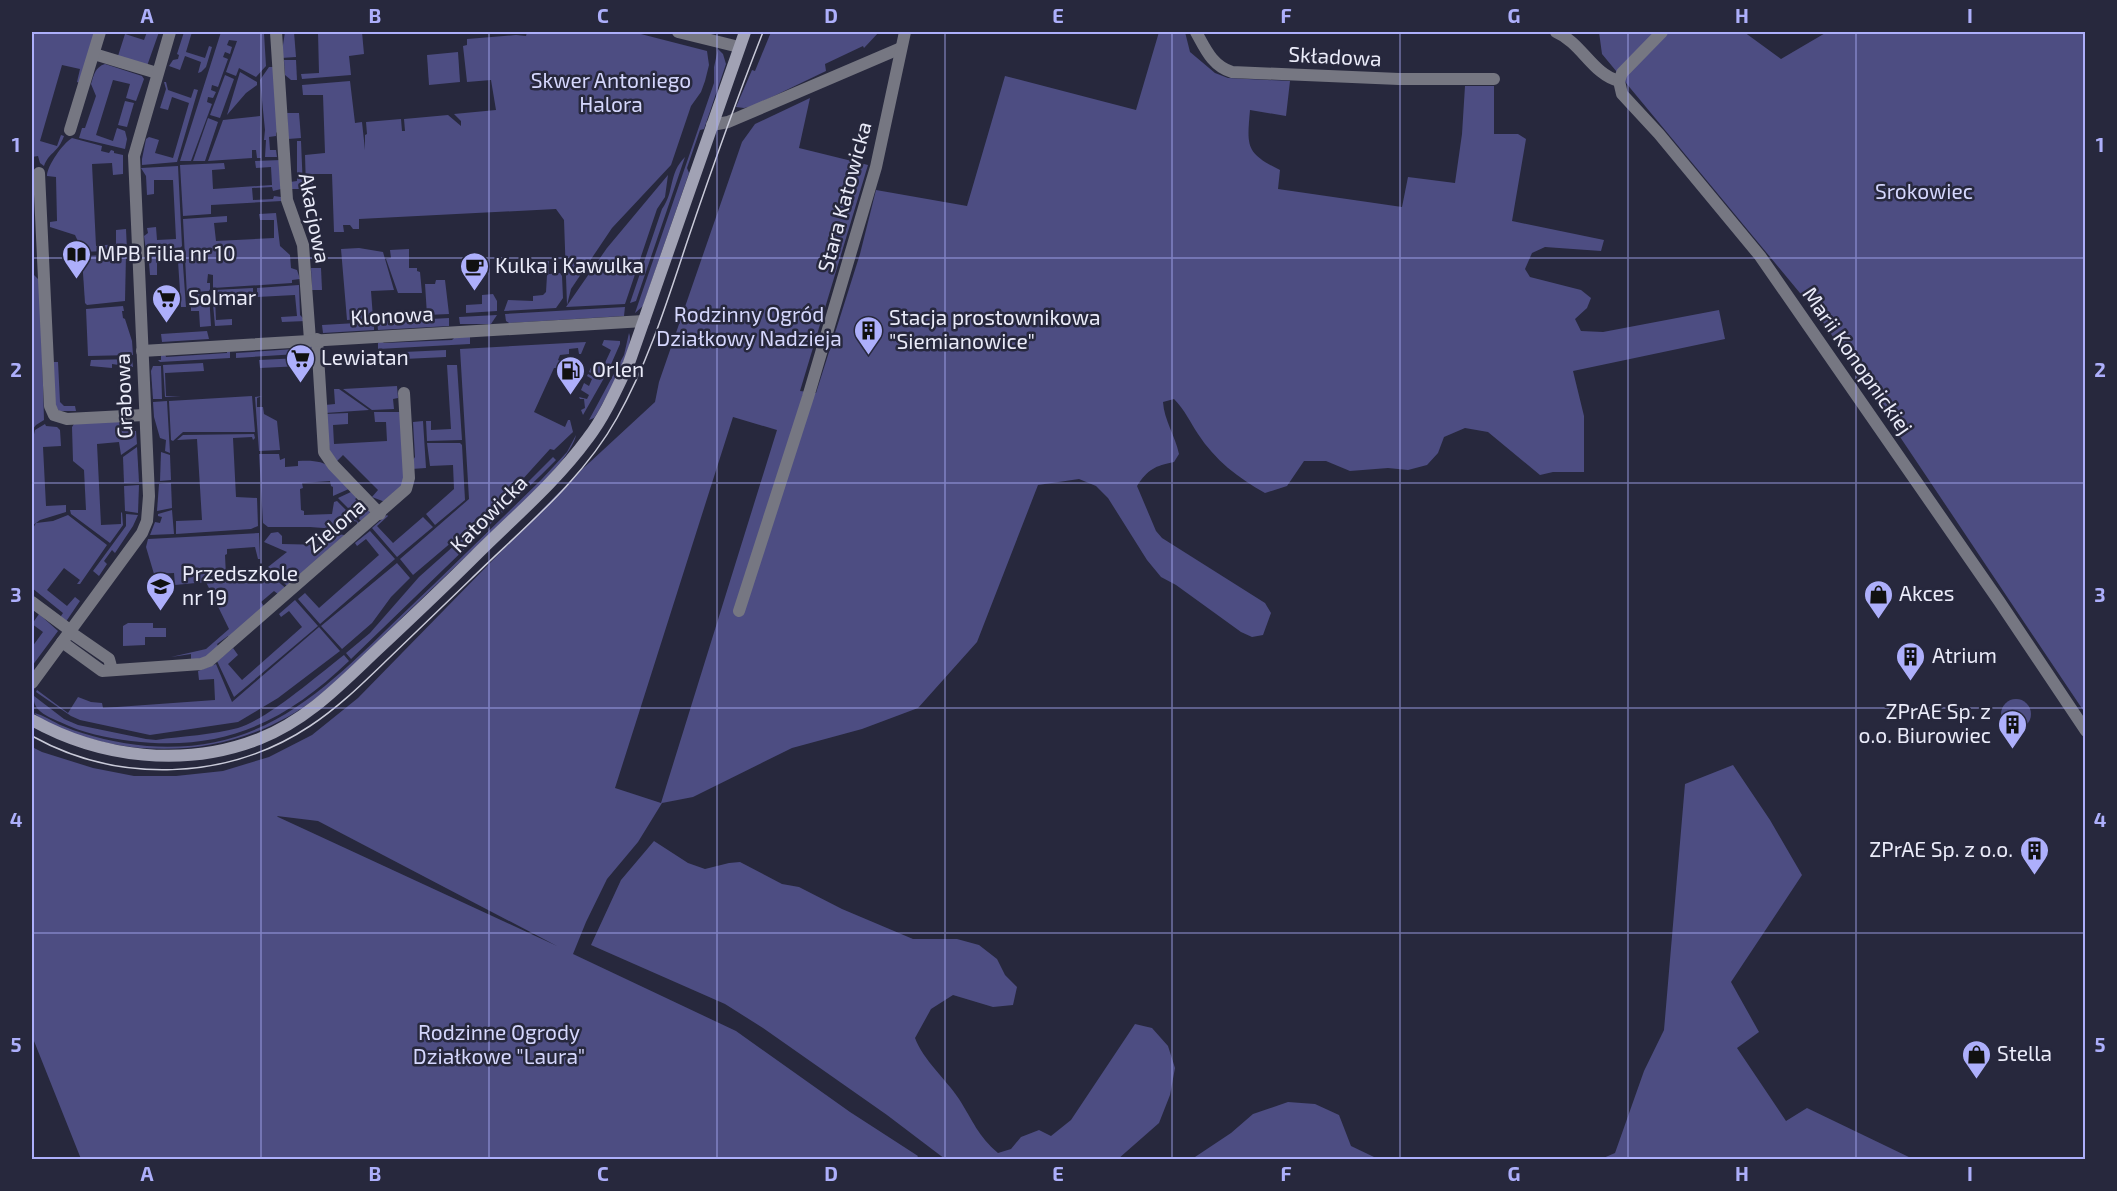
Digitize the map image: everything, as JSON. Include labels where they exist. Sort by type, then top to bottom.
[{"type":"main road","name":"Katowicka","points":[[32,720],[84,744],[115,751],[176,756],[213,753],[258,740],[292,724],[319,705],[437,594],[567,464],[590,436],[613,396],[629,363],[745,32]]},
{"type":"street","points":[[70,130],[100,32]]},
{"type":"street","name":"Grabowa","points":[[32,683],[132,548],[147,521],[149,496],[134,156],[170,32]]},
{"type":"street","name":"Akacjowa","points":[[276,32],[287,200],[303,245],[324,452],[333,465],[380,514]]},
{"type":"street","points":[[678,32],[701,34],[739,47]]},
{"type":"street","name":"Stara Katowicka","points":[[739,611],[808,397],[876,167],[905,32]]},
{"type":"street","name":"Składowa","points":[[1196,32],[1213,62],[1222,69],[1232,72],[1399,79],[1494,79]]},
{"type":"street","points":[[1556,32],[1576,44],[1608,78],[1619,81],[1622,73],[1662,32]]},
{"type":"street","points":[[712,125],[728,122],[901,48]]},
{"type":"street","points":[[93,54],[157,73]]},
{"type":"street","name":"Marii Konopnickiej","points":[[1619,81],[1622,94],[1659,134],[1760,256],[1999,601],[2085,731]]},
{"type":"street","points":[[39,173],[50,406],[54,415],[67,419],[144,415]]},
{"type":"street","name":"Klonowa","points":[[142,351],[644,321]]},
{"type":"street","name":"Zielona","points":[[32,602],[102,671],[201,664],[209,661],[406,489],[409,483],[404,393]]},
{"type":"green space","points":[[32,32],[95,32],[80,83],[77,82],[80,69],[62,65],[40,141],[57,146],[61,135],[64,136],[44,166],[40,163],[38,156],[32,157]]},
{"type":"green space","points":[[147,32],[159,32],[147,66],[118,56],[125,34],[144,40]]},
{"type":"green space","points":[[184,32],[192,32],[186,52],[205,58],[209,46],[212,47],[206,67],[201,72],[198,73],[201,62],[185,56],[180,70],[169,66],[173,60],[178,59],[177,54]]},
{"type":"green space","points":[[221,32],[264,33],[266,66],[256,77],[239,68],[236,76],[226,72],[237,41],[229,40],[227,45],[232,47],[230,54],[225,52],[223,57],[228,59],[218,87],[212,85],[211,90],[216,92],[213,98],[208,97],[207,102],[212,104],[191,161],[180,161]]},
{"type":"green space","points":[[285,32],[294,32],[296,57],[281,58]]},
{"type":"green space","points":[[318,32],[362,32],[364,54],[349,56],[351,75],[302,79],[301,74],[319,73]]},
{"type":"green space","name":"Skwer Antoniego Halora","points":[[527,32],[633,32],[707,51],[709,65],[705,81],[701,92],[691,106],[671,165],[612,228],[571,289],[567,305],[564,220],[556,209],[359,219],[359,229],[343,225],[344,232],[334,232],[332,174],[313,174],[313,189],[306,188],[305,155],[325,153],[323,95],[303,95],[302,85],[350,81],[355,123],[362,122],[365,150],[366,122],[401,119],[402,131],[405,131],[404,119],[448,115],[461,126],[461,121],[454,114],[496,110],[491,80],[467,82],[463,46],[467,45],[467,39],[526,36]]},
{"type":"green space","points":[[771,32],[879,32],[864,48],[863,46],[825,64],[826,71],[753,106],[736,107],[752,70],[755,71]]},
{"type":"green space","points":[[1159,32],[1185,32],[1190,52],[1215,73],[1228,78],[1290,81],[1286,116],[1250,110],[1248,132],[1251,147],[1260,159],[1280,170],[1278,189],[1402,207],[1408,177],[1455,183],[1462,134],[1465,86],[1494,86],[1494,134],[1518,134],[1526,139],[1512,221],[1604,240],[1601,251],[1545,247],[1532,253],[1525,269],[1530,277],[1581,290],[1591,298],[1587,308],[1575,319],[1581,331],[1603,332],[1719,310],[1725,339],[1573,371],[1584,416],[1584,472],[1553,472],[1540,475],[1488,432],[1465,428],[1444,437],[1438,453],[1427,465],[1408,470],[1388,468],[1350,471],[1326,461],[1304,461],[1287,486],[1265,493],[1236,475],[1220,460],[1198,434],[1174,399],[1163,402],[1165,415],[1179,454],[1174,462],[1149,472],[1137,486],[1156,531],[1162,538],[1265,603],[1271,613],[1263,635],[1252,637],[1241,632],[1176,585],[1161,577],[1147,560],[1108,498],[1096,486],[1079,479],[1038,485],[977,642],[918,708],[862,729],[792,748],[693,797],[662,803],[638,842],[607,879],[573,954],[736,1031],[850,1112],[918,1156],[916,1159],[81,1159],[32,1036],[32,747],[93,768],[134,776],[176,776],[223,771],[269,757],[312,735],[358,698],[576,475],[655,402],[659,382],[742,142],[755,124],[810,98],[799,148],[868,165],[800,391],[816,393],[860,254],[876,190],[967,206],[1005,76],[1136,110]],"holes":[[[733,417],[777,430],[661,803],[615,788]],[[278,817],[318,821],[557,946]]]},
{"type":"green space","name":"Srokowiec","points":[[1599,32],[1744,32],[1781,59],[1827,32],[2085,32],[2085,713],[1819,316],[1602,54]]},
{"type":"green space","points":[[718,49],[723,54],[726,64],[704,129],[700,130],[687,168],[689,173],[643,306],[635,313],[714,83],[714,67]]},
{"type":"green space","points":[[458,52],[460,82],[429,85],[427,55]]},
{"type":"green space","points":[[284,60],[296,60],[297,80],[291,80],[285,75]]},
{"type":"green space","points":[[105,64],[142,76],[144,79],[136,101],[126,98],[130,84],[113,80],[96,135],[113,141],[117,128],[125,131],[127,139],[125,149],[79,138],[82,128],[85,128],[96,96],[91,84],[93,78],[97,69]]},
{"type":"green space","points":[[269,67],[275,67],[280,129],[276,136],[269,137],[270,150],[276,150],[277,157],[265,157],[266,140],[264,140],[260,80]]},
{"type":"green space","points":[[240,72],[257,82],[257,85],[246,93],[227,115]]},
{"type":"green space","points":[[225,75],[234,79],[220,118],[210,115]]},
{"type":"green space","points":[[164,82],[168,90],[191,98],[194,89],[198,90],[177,162],[142,165],[146,139],[149,137],[159,140],[155,153],[173,158],[189,103],[172,97],[168,110],[160,108],[166,89]]},
{"type":"green space","points":[[125,101],[134,103],[127,127],[118,125]]},
{"type":"green space","points":[[287,113],[299,113],[301,138],[288,139]]},
{"type":"green space","points":[[260,116],[261,158],[257,158],[256,150],[252,150],[252,158],[208,161],[223,120]]},
{"type":"green space","points":[[208,118],[218,122],[205,161],[193,161]]},
{"type":"green space","points":[[72,138],[102,146],[101,151],[109,153],[111,150],[123,155],[123,174],[113,175],[112,163],[92,164],[96,246],[116,244],[116,230],[126,229],[127,250],[83,252],[75,235],[50,227],[50,222],[57,221],[56,177],[47,176],[56,155]]},
{"type":"green space","points":[[297,141],[301,141],[303,189],[291,189],[290,182],[297,181]]},
{"type":"green space","points":[[685,157],[636,301],[630,303],[662,209],[669,196],[676,170]]},
{"type":"green space","points":[[281,160],[281,189],[273,191],[272,187],[252,188],[253,200],[273,199],[274,196],[281,197],[282,201],[211,205],[211,214],[183,216],[180,165],[224,163],[225,169],[212,170],[213,189],[272,185],[271,167],[256,168],[255,161]]},
{"type":"green space","points":[[178,166],[182,246],[146,250],[144,236],[148,233],[147,228],[156,227],[157,240],[176,239],[173,180],[154,180],[154,194],[147,195],[146,176],[141,168]]},
{"type":"green space","points":[[668,175],[665,197],[657,209],[625,304],[566,307],[607,248]]},
{"type":"green space","points":[[276,213],[280,246],[290,255],[291,268],[297,270],[300,279],[292,280],[292,283],[213,288],[213,275],[208,274],[209,291],[196,292],[187,296],[183,219],[227,216],[227,222],[214,223],[216,241],[274,238],[274,220],[260,220],[259,214]]},
{"type":"green space","points":[[359,248],[383,252],[394,290],[371,291],[373,318],[347,320],[341,249]]},
{"type":"green space","points":[[409,249],[409,268],[417,268],[420,272],[422,293],[398,293],[386,259],[391,258],[390,250]]},
{"type":"green space","points":[[182,251],[186,307],[181,307],[178,261],[157,262],[157,275],[150,275],[145,253]]},
{"type":"green space","points":[[126,254],[125,301],[87,305],[82,258],[84,256]]},
{"type":"green space","points":[[549,261],[549,274],[560,273],[562,276],[563,298],[556,308],[504,311],[508,300],[533,301],[533,296],[543,295],[546,292],[547,275],[543,262]]},
{"type":"green space","points":[[311,268],[321,268],[322,290],[312,290]]},
{"type":"green space","points":[[32,273],[40,281],[44,420],[32,430]]},
{"type":"green space","points":[[436,280],[445,280],[449,314],[427,315],[425,284],[435,284]]},
{"type":"green space","points":[[299,285],[300,315],[306,321],[282,322],[281,317],[297,316],[295,295],[257,297],[257,288]]},
{"type":"green space","points":[[253,288],[253,297],[215,299],[216,320],[232,319],[232,325],[215,326],[212,293],[214,290]]},
{"type":"green space","points":[[198,294],[209,294],[211,326],[200,327],[199,311],[191,311],[191,301]]},
{"type":"green space","points":[[493,294],[497,301],[497,311],[466,313],[466,305],[482,304],[482,295]]},
{"type":"green space","points":[[123,306],[123,318],[132,341],[133,355],[88,356],[86,309]]},
{"type":"green space","points":[[625,307],[624,316],[509,323],[506,321],[505,314]]},
{"type":"green space","points":[[497,315],[491,324],[460,324],[459,317]]},
{"type":"green space","points":[[449,318],[449,326],[378,330],[377,322]]},
{"type":"green space","points":[[374,322],[374,330],[323,333],[322,325]]},
{"type":"green space","points":[[207,331],[209,339],[162,342],[161,334]]},
{"type":"green space","points":[[629,333],[628,349],[619,372],[598,412],[594,418],[589,420],[624,355]]},
{"type":"green space","points":[[470,336],[470,344],[378,349],[378,343],[381,341],[384,343],[452,340],[455,337]]},
{"type":"green space","points":[[604,340],[620,341],[620,344],[608,371],[583,415],[581,410],[585,408],[584,399],[579,397],[587,399],[589,395],[581,390],[584,383],[589,386],[592,379],[587,376],[588,374],[600,380],[601,377],[589,372],[592,365],[595,366],[597,363],[595,360],[604,365],[611,350],[602,345]]},
{"type":"green space","points":[[586,342],[581,354],[578,348],[569,349],[569,354],[560,355],[558,360],[560,361],[554,368],[534,412],[565,427],[570,420],[573,432],[554,450],[550,449],[512,491],[413,575],[400,559],[469,499],[460,349]]},
{"type":"green space","points":[[311,345],[313,353],[236,358],[236,353],[309,348]]},
{"type":"green space","points":[[446,350],[446,357],[404,359],[404,352]]},
{"type":"green space","points":[[230,351],[230,358],[160,362],[158,360],[161,360],[161,354],[165,353],[166,357],[227,353]]},
{"type":"green space","points":[[300,358],[302,366],[260,368],[259,360]]},
{"type":"green space","points":[[132,359],[133,367],[112,364],[112,368],[90,366],[91,360]]},
{"type":"green space","points":[[51,362],[58,362],[60,402],[64,406],[75,406],[76,411],[59,411],[53,402]]},
{"type":"green space","points":[[203,363],[204,371],[165,373],[166,396],[181,396],[165,397],[163,365]]},
{"type":"green space","points":[[447,365],[457,365],[462,440],[427,441],[426,421],[431,421],[431,430],[451,429]]},
{"type":"green space","points":[[153,366],[161,366],[162,399],[153,399],[151,371]]},
{"type":"green space","points":[[397,386],[398,398],[393,399],[394,409],[372,410],[343,389]]},
{"type":"green space","points":[[334,389],[339,389],[369,410],[325,413],[325,405],[335,404]]},
{"type":"green space","points":[[252,396],[255,432],[183,432],[173,441],[171,440],[169,401]]},
{"type":"green space","points":[[262,396],[257,398],[257,407],[263,407],[264,414],[277,421],[280,450],[259,451],[255,397]]},
{"type":"green space","points":[[167,401],[170,453],[165,451],[166,440],[160,438],[154,417],[153,402]]},
{"type":"green space","points":[[374,412],[402,412],[407,476],[402,490],[385,502],[372,497],[378,490],[343,455],[337,461],[330,452],[325,414],[348,413],[348,424],[333,425],[334,444],[387,441],[386,422],[375,422]]},
{"type":"green space","points":[[121,421],[122,431],[136,431],[137,444],[121,455],[119,442],[97,444],[101,525],[121,524],[122,512],[123,525],[110,543],[71,514],[70,510],[86,510],[84,470],[73,461],[72,427],[74,424]]},
{"type":"green space","points":[[423,421],[426,468],[411,469],[411,463],[415,457],[413,422]]},
{"type":"green space","points":[[45,424],[60,430],[61,446],[43,447],[46,506],[66,505],[66,512],[40,520],[32,526],[32,443],[35,430]]},
{"type":"green space","points":[[254,434],[253,440],[252,437],[233,438],[236,497],[257,498],[258,526],[251,529],[176,534],[176,521],[202,520],[197,439],[177,440],[183,435]]},
{"type":"green space","points":[[576,435],[571,447],[561,462],[531,494],[349,669],[297,712],[249,734],[224,742],[172,749],[118,745],[73,734],[34,713],[93,736],[147,746],[190,746],[228,739],[262,726],[294,709],[352,662],[541,480],[567,452]]},
{"type":"green space","points":[[427,443],[460,443],[462,445],[465,500],[435,525],[426,514],[454,489],[453,465],[430,466]]},
{"type":"green space","points":[[137,447],[139,482],[124,483],[123,457]]},
{"type":"green space","points":[[161,452],[170,455],[171,480],[160,481]]},
{"type":"green space","points":[[259,454],[279,454],[280,460],[285,458],[285,467],[298,466],[298,461],[316,461],[328,466],[351,488],[333,496],[330,481],[302,483],[301,510],[304,511],[304,515],[332,514],[334,502],[337,501],[357,521],[337,523],[337,529],[268,527],[263,523]]},
{"type":"green space","points":[[553,457],[556,460],[351,659],[346,653],[370,633],[419,577],[513,497]]},
{"type":"green space","points":[[171,483],[172,508],[157,511],[159,484]]},
{"type":"green space","points":[[139,485],[138,513],[125,511],[124,486]]},
{"type":"green space","points":[[353,491],[359,496],[355,499],[364,508],[369,504],[370,515],[364,524],[338,498]]},
{"type":"green space","points":[[172,510],[174,534],[150,535],[155,522],[160,523],[162,517],[158,514]]},
{"type":"green space","points":[[126,514],[138,515],[115,553],[112,550],[104,561],[107,564],[99,576],[93,571],[126,526]]},
{"type":"green space","points":[[68,515],[107,545],[80,584],[77,584],[80,580],[64,568],[47,590],[67,606],[75,597],[80,601],[65,623],[59,619],[63,613],[32,588],[32,530],[36,523],[53,521]]},
{"type":"green space","points":[[387,515],[377,526],[393,543],[423,517],[433,527],[397,557],[372,528]]},
{"type":"green space","points":[[370,531],[395,559],[320,624],[298,599],[305,593],[319,608],[379,555],[366,539],[357,546],[355,543]]},
{"type":"green space","points":[[278,532],[282,536],[282,544],[326,545],[327,535],[350,536],[289,588],[268,567],[287,552],[264,542],[271,533]]},
{"type":"green space","points":[[259,533],[260,559],[258,559],[255,547],[227,549],[226,576],[229,581],[256,580],[257,577],[269,574],[288,590],[278,594],[274,591],[261,602],[266,609],[230,638],[228,636],[217,644],[219,648],[206,659],[191,661],[191,654],[171,657],[206,649],[229,629],[206,582],[175,585],[174,573],[154,574],[146,547],[148,539]]},
{"type":"green space","points":[[397,563],[410,578],[391,597],[372,623],[342,649],[321,626]]},
{"type":"green space","points":[[295,600],[318,626],[234,697],[217,661],[233,648],[238,655],[228,664],[242,680],[302,627],[289,611],[281,617],[279,614]]},
{"type":"green space","points":[[39,614],[58,631],[32,666],[32,647],[43,632],[32,624]]},
{"type":"green space","points":[[128,623],[153,623],[153,628],[166,628],[166,637],[145,637],[145,645],[123,646],[123,626]]},
{"type":"green space","points":[[319,627],[340,651],[278,698],[238,722],[150,735],[80,720],[71,716],[36,692],[37,690],[68,713],[78,697],[102,703],[103,708],[215,700],[214,679],[199,680],[198,671],[216,664],[232,702]]},
{"type":"green space","points":[[344,655],[349,661],[325,683],[276,716],[223,737],[195,742],[131,741],[95,734],[68,726],[46,716],[38,710],[34,701],[34,696],[64,719],[78,725],[146,739],[156,740],[208,734],[238,728],[264,716]]},
{"type":"green space","points":[[2016,699],[2022,700],[2030,708],[2030,720],[2022,728],[2016,729],[2010,728],[2002,720],[2001,714],[2002,708],[2010,700]]},
{"type":"green space","points":[[1733,765],[1770,820],[1802,875],[1731,982],[1759,1032],[1737,1048],[1786,1121],[1807,1108],[1913,1159],[1601,1159],[1615,1153],[1644,1071],[1664,1030],[1685,784]]},
{"type":"green space","points":[[654,841],[688,863],[705,869],[740,862],[782,884],[799,887],[842,909],[913,939],[957,939],[979,945],[997,959],[1005,975],[1017,987],[1013,1005],[993,1007],[953,995],[931,1009],[915,1038],[923,1054],[954,1092],[981,1134],[998,1153],[1011,1149],[1021,1137],[1039,1130],[1051,1136],[1071,1120],[1135,1024],[1152,1028],[1168,1046],[1175,1068],[1170,1095],[1159,1123],[1118,1159],[945,1159],[887,1115],[725,1004],[591,945],[621,880]]},
{"type":"green space","points":[[1288,1102],[1315,1104],[1339,1115],[1351,1146],[1374,1157],[1409,1159],[1192,1159],[1231,1133],[1253,1114]]},
{"type":"tram line","points":[[32,736],[65,752],[100,762],[136,768],[172,770],[208,766],[244,758],[278,744],[331,711],[530,523],[587,463],[617,418],[638,376],[656,332],[714,163],[763,32]]},
{"type":"place","name":"MPB Filia nr 10","points":[[76,280]]},
{"type":"place","name":"Kulka i Kawulka","points":[[474,292]]},
{"type":"place","name":"Solmar","points":[[167,324]]},
{"type":"place","name":"Stacja prostownikowa \"Siemianowice\"","points":[[868,356]]},
{"type":"place","name":"Lewiatan","points":[[300,384]]},
{"type":"place","name":"Orlen","points":[[571,396]]},
{"type":"place","name":"Przedszkole nr 19","points":[[161,612]]},
{"type":"place","name":"Akces","points":[[1878,620]]},
{"type":"place","name":"Atrium","points":[[1911,682]]},
{"type":"place","name":"ZPrAE Sp. z o.o. Biurowiec","points":[[2012,750]]},
{"type":"place","name":"ZPrAE Sp. z o.o.","points":[[2034,876]]},
{"type":"place","name":"Stella","points":[[1976,1080]]},
{"type":"park label","name":"Rodzinny Ogród Działkowy Nadzieja","points":[[749,327]]},
{"type":"park label","name":"Rodzinne Ogrody Działkowe \"Laura\"","points":[[499,1045]]}]
